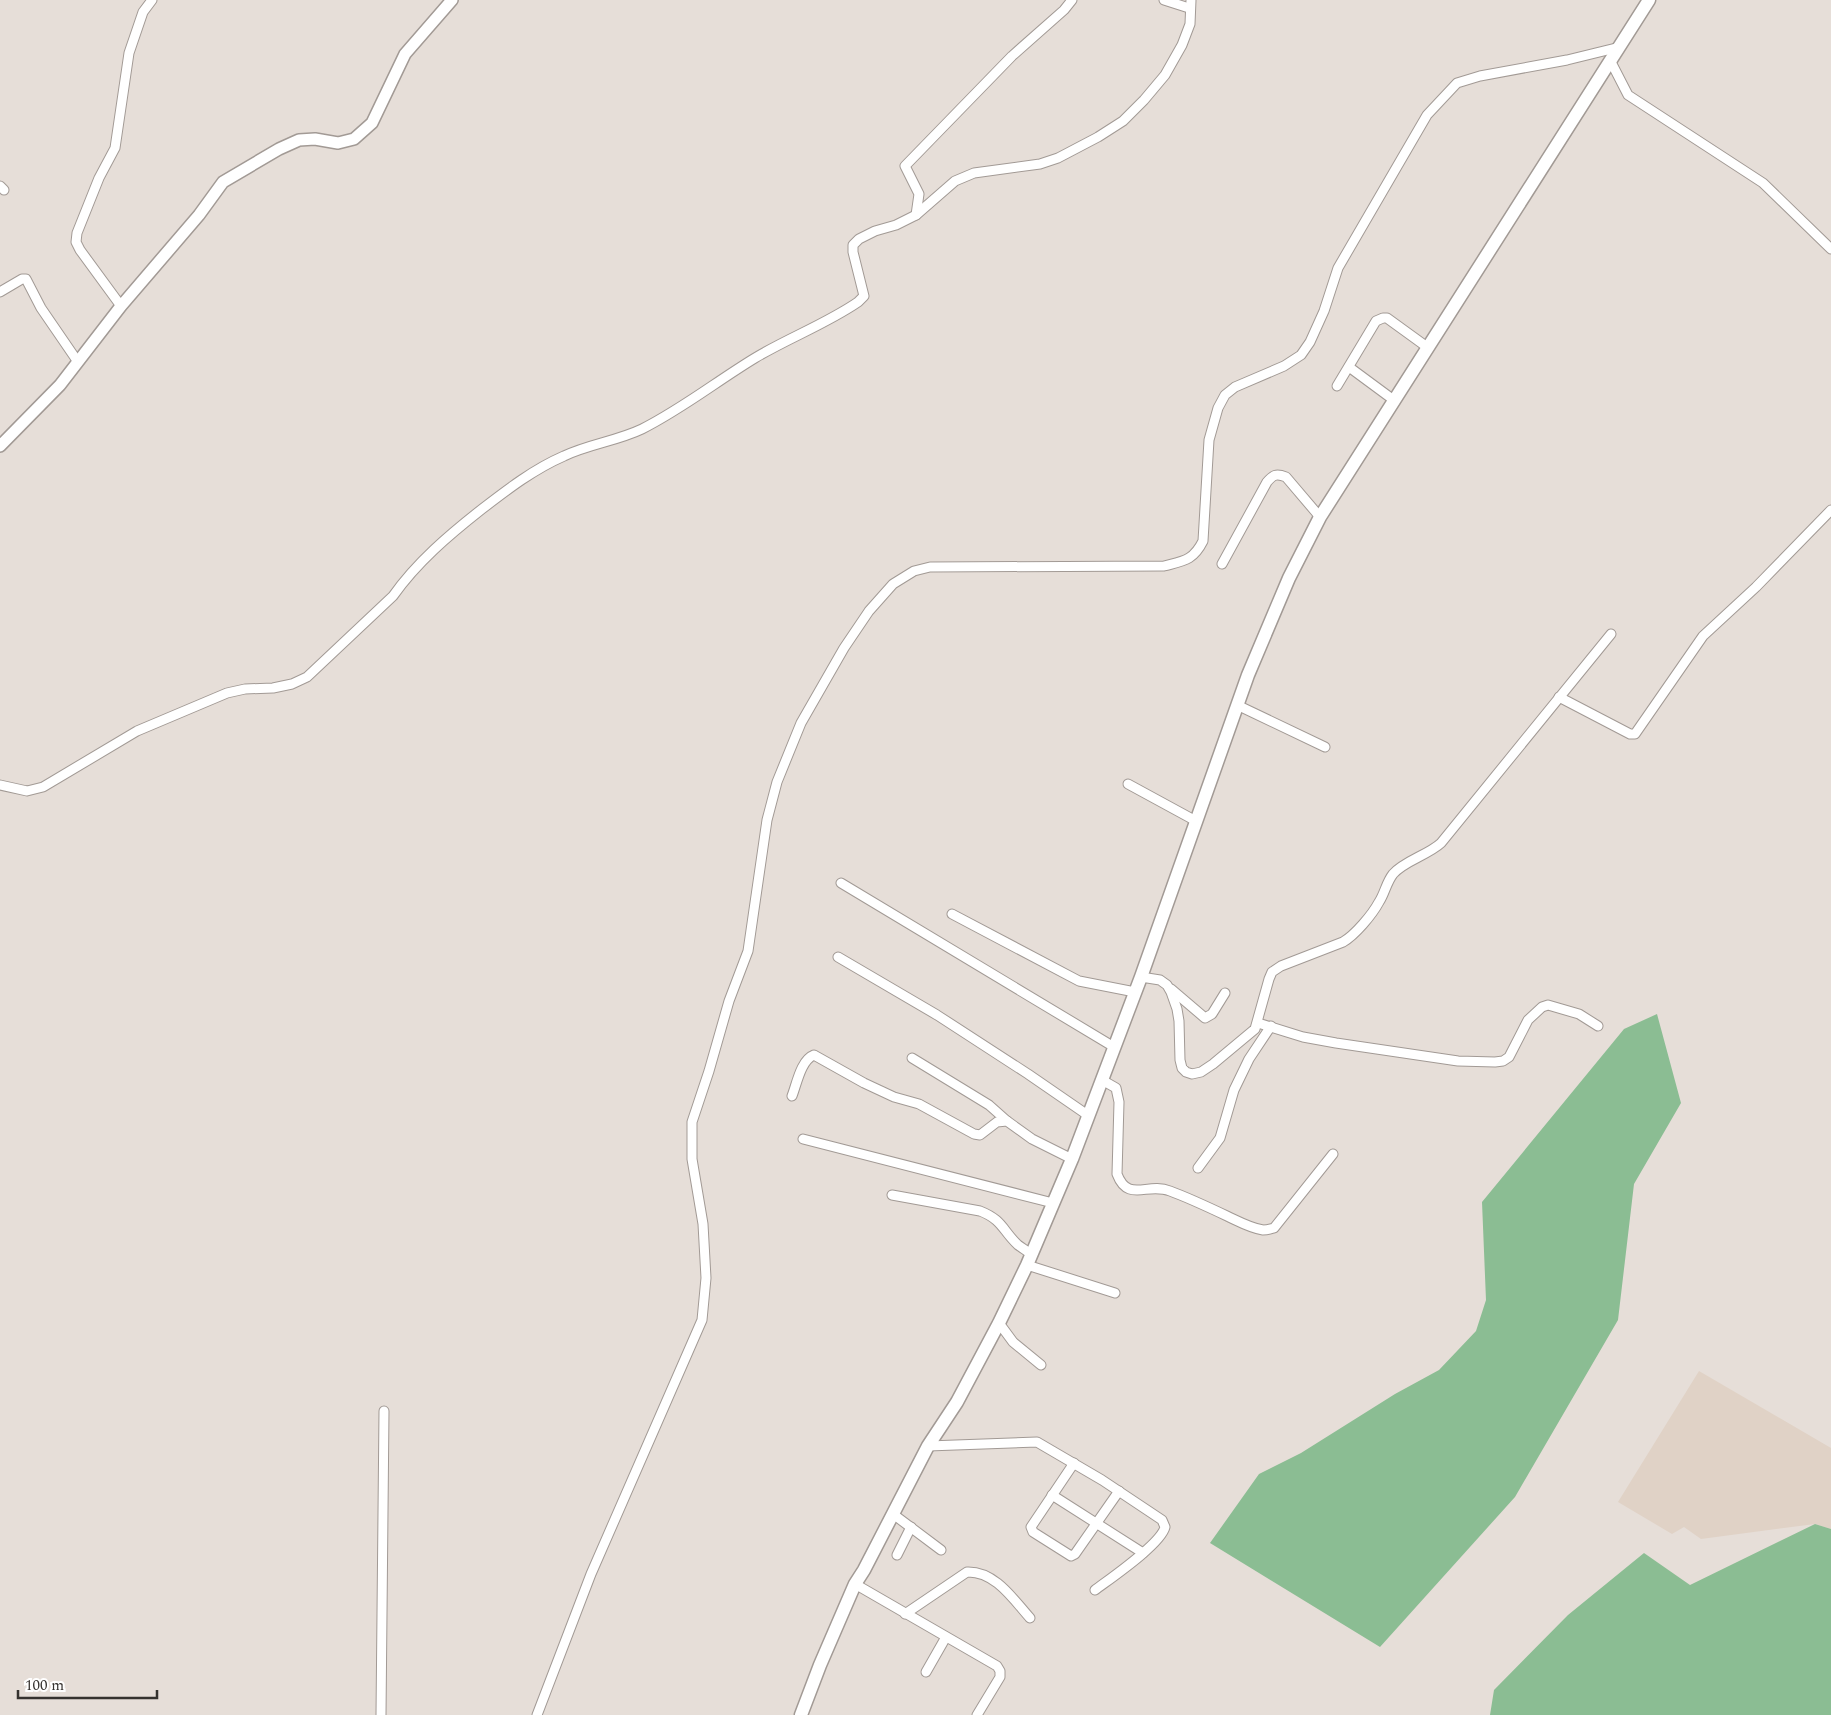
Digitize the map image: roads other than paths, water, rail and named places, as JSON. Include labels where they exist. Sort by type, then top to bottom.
[{"type":"main road","points":[[802,1715],[820,1665],[855,1584],[928,1446],[957,1402],[999,1323],[1072,1160],[1141,978],[1248,675],[1289,578],[1320,517],[1650,0]]},
{"type":"street","points":[[121,306],[80,250],[76,242],[77,232],[115,148],[129,53],[143,12],[152,0]]},
{"type":"street","points":[[0,446],[60,385],[121,306],[198,215],[223,182],[299,140],[315,139],[338,143],[354,139],[372,123],[405,54],[452,0]]},
{"type":"street","points":[[916,214],[919,194],[904,166],[1012,56],[1064,10],[1072,0]]},
{"type":"street","points":[[0,785],[27,791],[43,786],[138,732],[219,696],[245,689],[273,688],[292,684],[307,676],[393,596],[420,563],[460,526],[512,485],[565,455],[618,439],[662,419],[755,358],[858,302],[864,296],[853,252],[853,246],[859,240],[875,231],[896,225],[916,214],[955,181],[974,173],[1040,164],[1058,158],[1098,137],[1123,121],[1165,75],[1182,45],[1190,24],[1190,4],[1164,0]]},
{"type":"street","points":[[537,1715],[591,1574],[702,1320],[706,1278],[703,1224],[692,1159],[692,1122],[729,1001],[748,951],[767,820],[777,782],[801,722],[844,648],[869,611],[893,584],[914,571],[930,567],[1164,566],[1189,560],[1198,551],[1203,541],[1209,440],[1218,408],[1225,395],[1235,387],[1284,366],[1301,355],[1310,342],[1324,311],[1338,268],[1427,115],[1457,83],[1480,76],[1567,60],[1620,47]]},
{"type":"street","points":[[1611,62],[1628,95],[1763,183],[1831,249]]},
{"type":"street","points":[[0,292],[22,279],[26,279],[41,308],[78,362]]},
{"type":"street","points":[[1337,386],[1376,321],[1387,318],[1427,347]]},
{"type":"street","points":[[1349,367],[1395,401]]},
{"type":"street","points":[[1222,564],[1267,482],[1273,476],[1279,474],[1286,477],[1320,517]]},
{"type":"street","points":[[1559,698],[1630,734],[1635,734],[1703,636],[1756,587],[1831,510]]},
{"type":"street","points":[[1167,985],[1177,1008],[1182,1068],[1192,1074],[1201,1072],[1255,1029],[1272,972],[1281,966],[1352,937],[1379,902],[1394,872],[1441,843],[1611,634]]},
{"type":"street","points":[[1237,706],[1325,747]]},
{"type":"street","points":[[1128,784],[1196,821]]},
{"type":"street","points":[[841,883],[1114,1048]]},
{"type":"street","points":[[952,914],[1079,981],[1135,992]]},
{"type":"street","points":[[838,957],[937,1015],[1089,1116]]},
{"type":"street","points":[[1141,978],[1160,980],[1205,1018],[1212,1014],[1225,993]]},
{"type":"street","points":[[1258,1023],[1302,1037],[1336,1043],[1458,1061],[1495,1062],[1503,1061],[1509,1057],[1528,1020],[1542,1007],[1548,1005],[1579,1014],[1598,1026]]},
{"type":"street","points":[[1198,1168],[1220,1138],[1234,1090],[1249,1059],[1271,1026]]},
{"type":"street","points":[[792,1096],[804,1063],[809,1057],[814,1055],[864,1083],[894,1097],[919,1104],[974,1134],[980,1135],[997,1122],[1007,1120]]},
{"type":"street","points":[[912,1058],[989,1105],[1032,1139],[1072,1160]]},
{"type":"street","points":[[1102,1080],[1116,1088],[1119,1102],[1117,1174],[1120,1182],[1128,1190],[1166,1189],[1242,1223],[1260,1230],[1267,1230],[1274,1228],[1333,1154]]},
{"type":"street","points":[[803,1139],[1053,1203]]},
{"type":"street","points":[[892,1195],[980,1211],[992,1215],[1029,1259],[1115,1293]]},
{"type":"street","points":[[999,1323],[1013,1342],[1041,1364]]},
{"type":"street","points":[[381,1715],[383,1689],[384,1411]]},
{"type":"street","points":[[928,1446],[1037,1442],[1119,1491],[1162,1520],[1165,1527],[1164,1533],[1143,1553],[1095,1590]]},
{"type":"street","points":[[1074,1463],[1031,1527],[1034,1532],[1063,1552],[1071,1556],[1075,1554],[1119,1491]]},
{"type":"street","points":[[1052,1494],[1143,1553]]},
{"type":"street","points":[[893,1514],[941,1550]]},
{"type":"street","points":[[897,1555],[911,1527]]},
{"type":"street","points":[[905,1614],[968,1572],[978,1572],[996,1582],[1030,1618]]},
{"type":"street","points":[[855,1584],[997,1666],[1000,1677],[977,1715]]},
{"type":"street","points":[[926,1672],[946,1636]]}]
